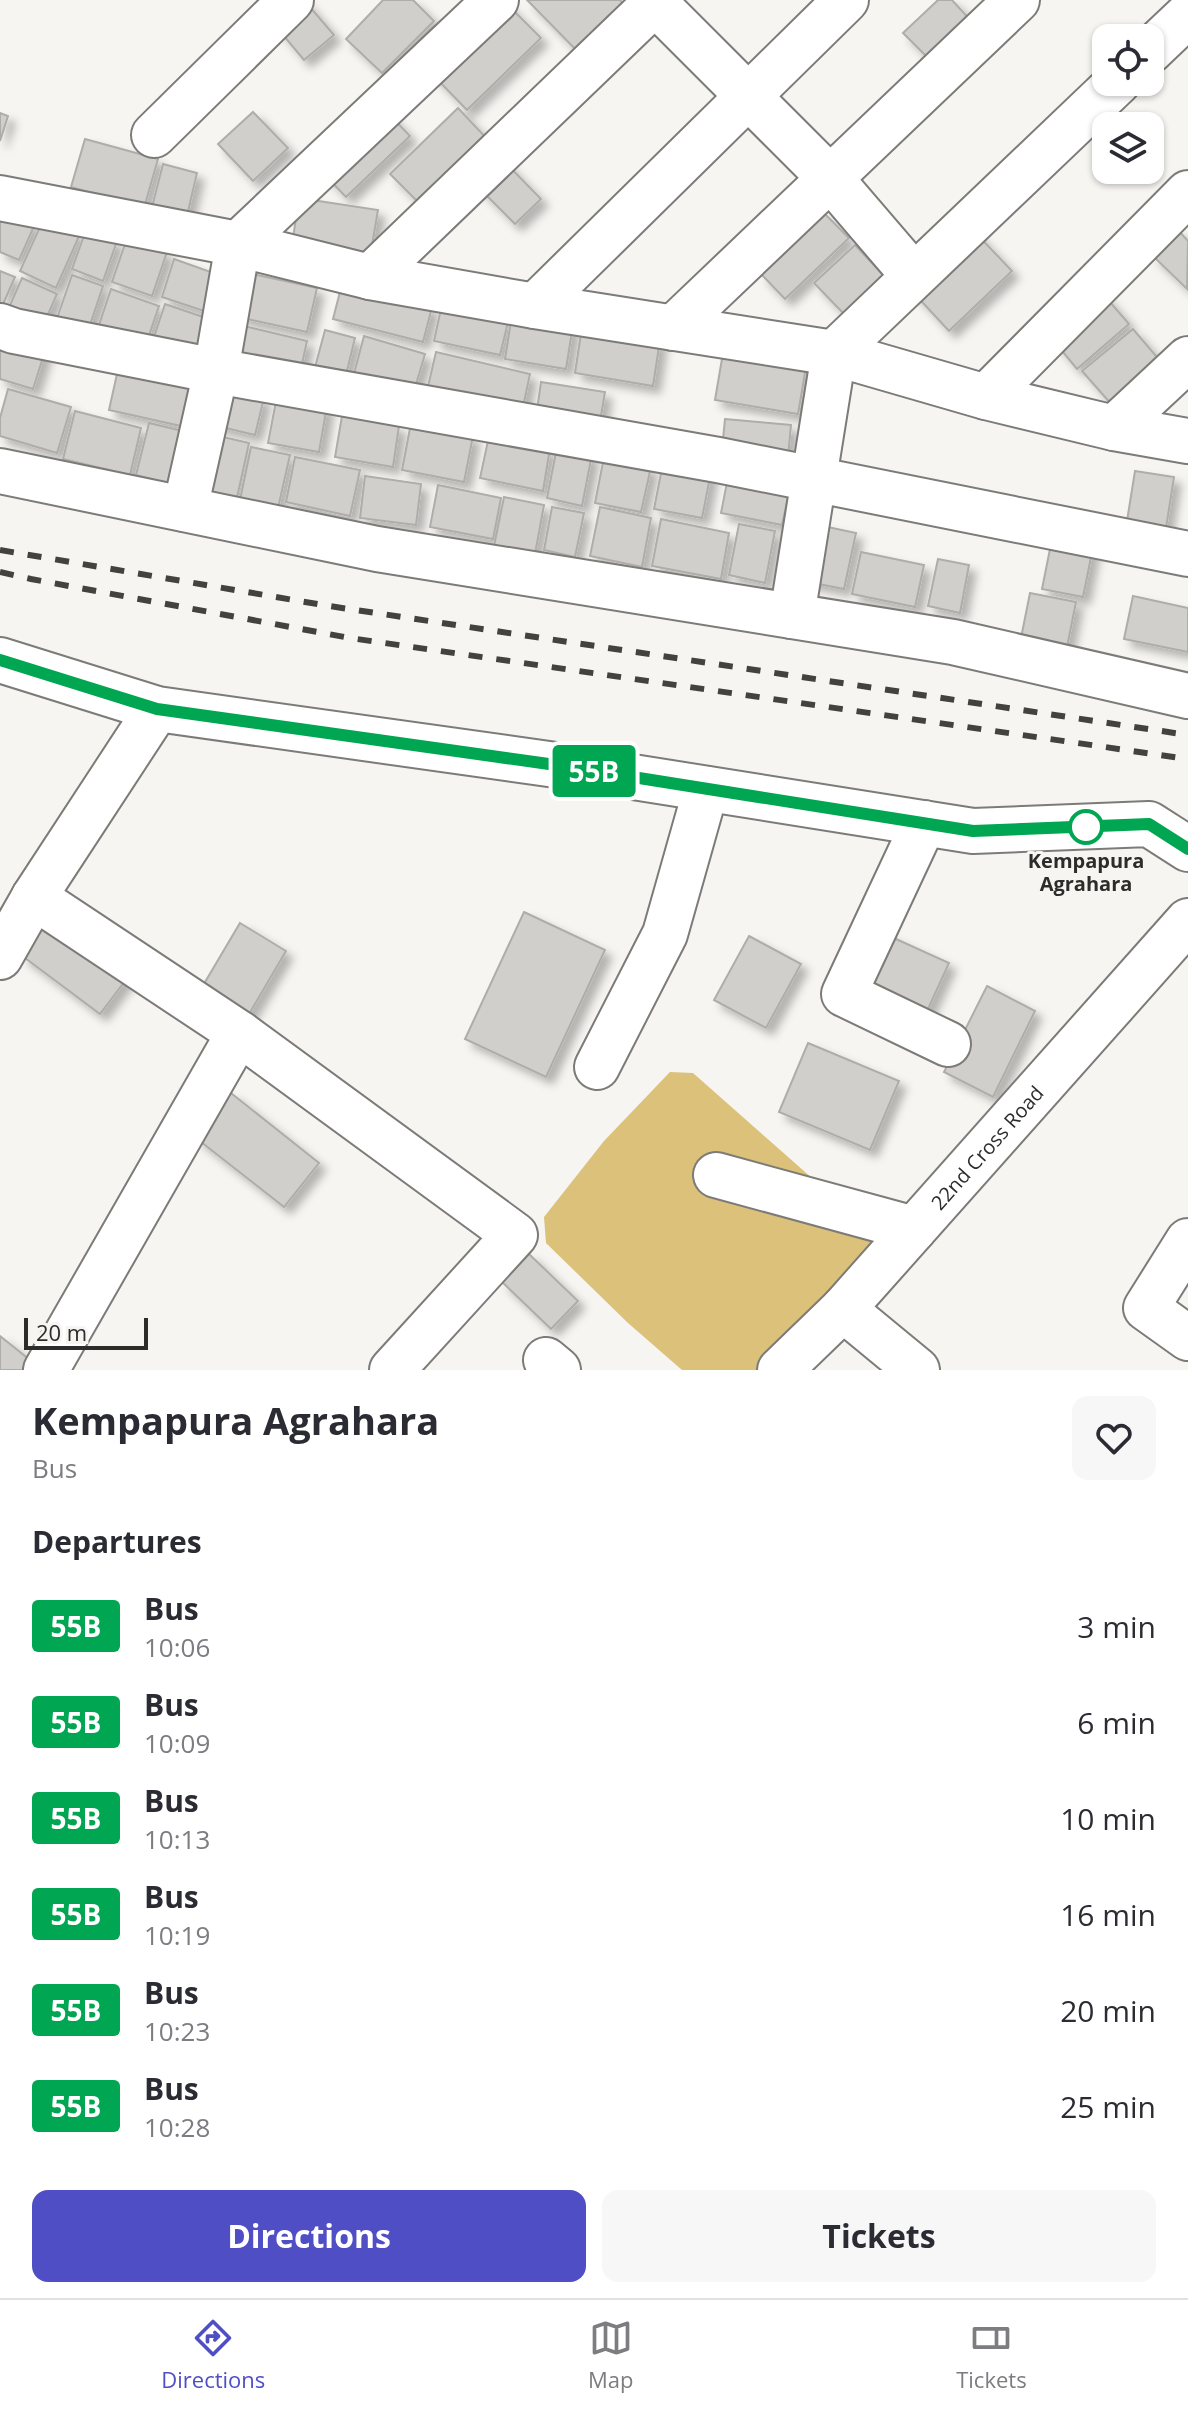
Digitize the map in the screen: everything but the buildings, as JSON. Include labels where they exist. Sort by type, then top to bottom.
[{"type":"street","points":[[154,135],[291,0]]},
{"type":"street","points":[[185,509],[216,371],[238,244],[496,0]]},
{"type":"street","points":[[535,306],[846,0]]},
{"type":"street","points":[[673,328],[1017,0]]},
{"type":"street","points":[[370,277],[655,1],[830,178],[914,276]]},
{"type":"street","points":[[1164,38],[1188,15]]},
{"type":"street","points":[[792,616],[834,353],[1103,96]]},
{"type":"street","points":[[986,397],[1188,193]]},
{"type":"street","points":[[0,198],[238,244],[370,277],[834,353],[986,397],[1114,428],[1188,441]]},
{"type":"street","points":[[0,326],[216,371],[718,460],[1188,554]]},
{"type":"street","points":[[1114,428],[1188,359]]},
{"type":"street","points":[[0,471],[377,549],[953,642],[1188,696]]},
{"type":"street","points":[[0,660],[157,709],[570,767],[973,831],[1149,824],[1188,849]]},
{"type":"street","points":[[0,957],[34,897],[157,709]]},
{"type":"street","points":[[597,1067],[665,934],[706,789]]},
{"type":"street","points":[[924,823],[844,994],[948,1044]]},
{"type":"street","points":[[34,897],[239,1033],[515,1235],[392,1370]]},
{"type":"street","name":"22nd Cross Road","points":[[780,1370],[843,1309],[1188,921]]},
{"type":"street","points":[[46,1370],[239,1033]]},
{"type":"street","points":[[716,1175],[914,1229]]},
{"type":"street","points":[[1188,1241],[1146,1308],[1188,1338]]},
{"type":"street","points":[[843,1309],[917,1370]]},
{"type":"shaded area","points":[[670,1072],[693,1073],[872,1231],[871,1255],[768,1370],[682,1370],[628,1323],[546,1243],[544,1217],[604,1141]]},
{"type":"railway","points":[[0,550],[329,606],[1188,735]]},
{"type":"railway","points":[[0,572],[350,638],[1188,759]]},
{"type":"bus line","name":"55B","points":[[0,660],[157,709],[570,767],[973,831],[1149,824],[1188,849]]},
{"type":"place","name":"Kempapura Agrahara","points":[[1086,827]]}]
